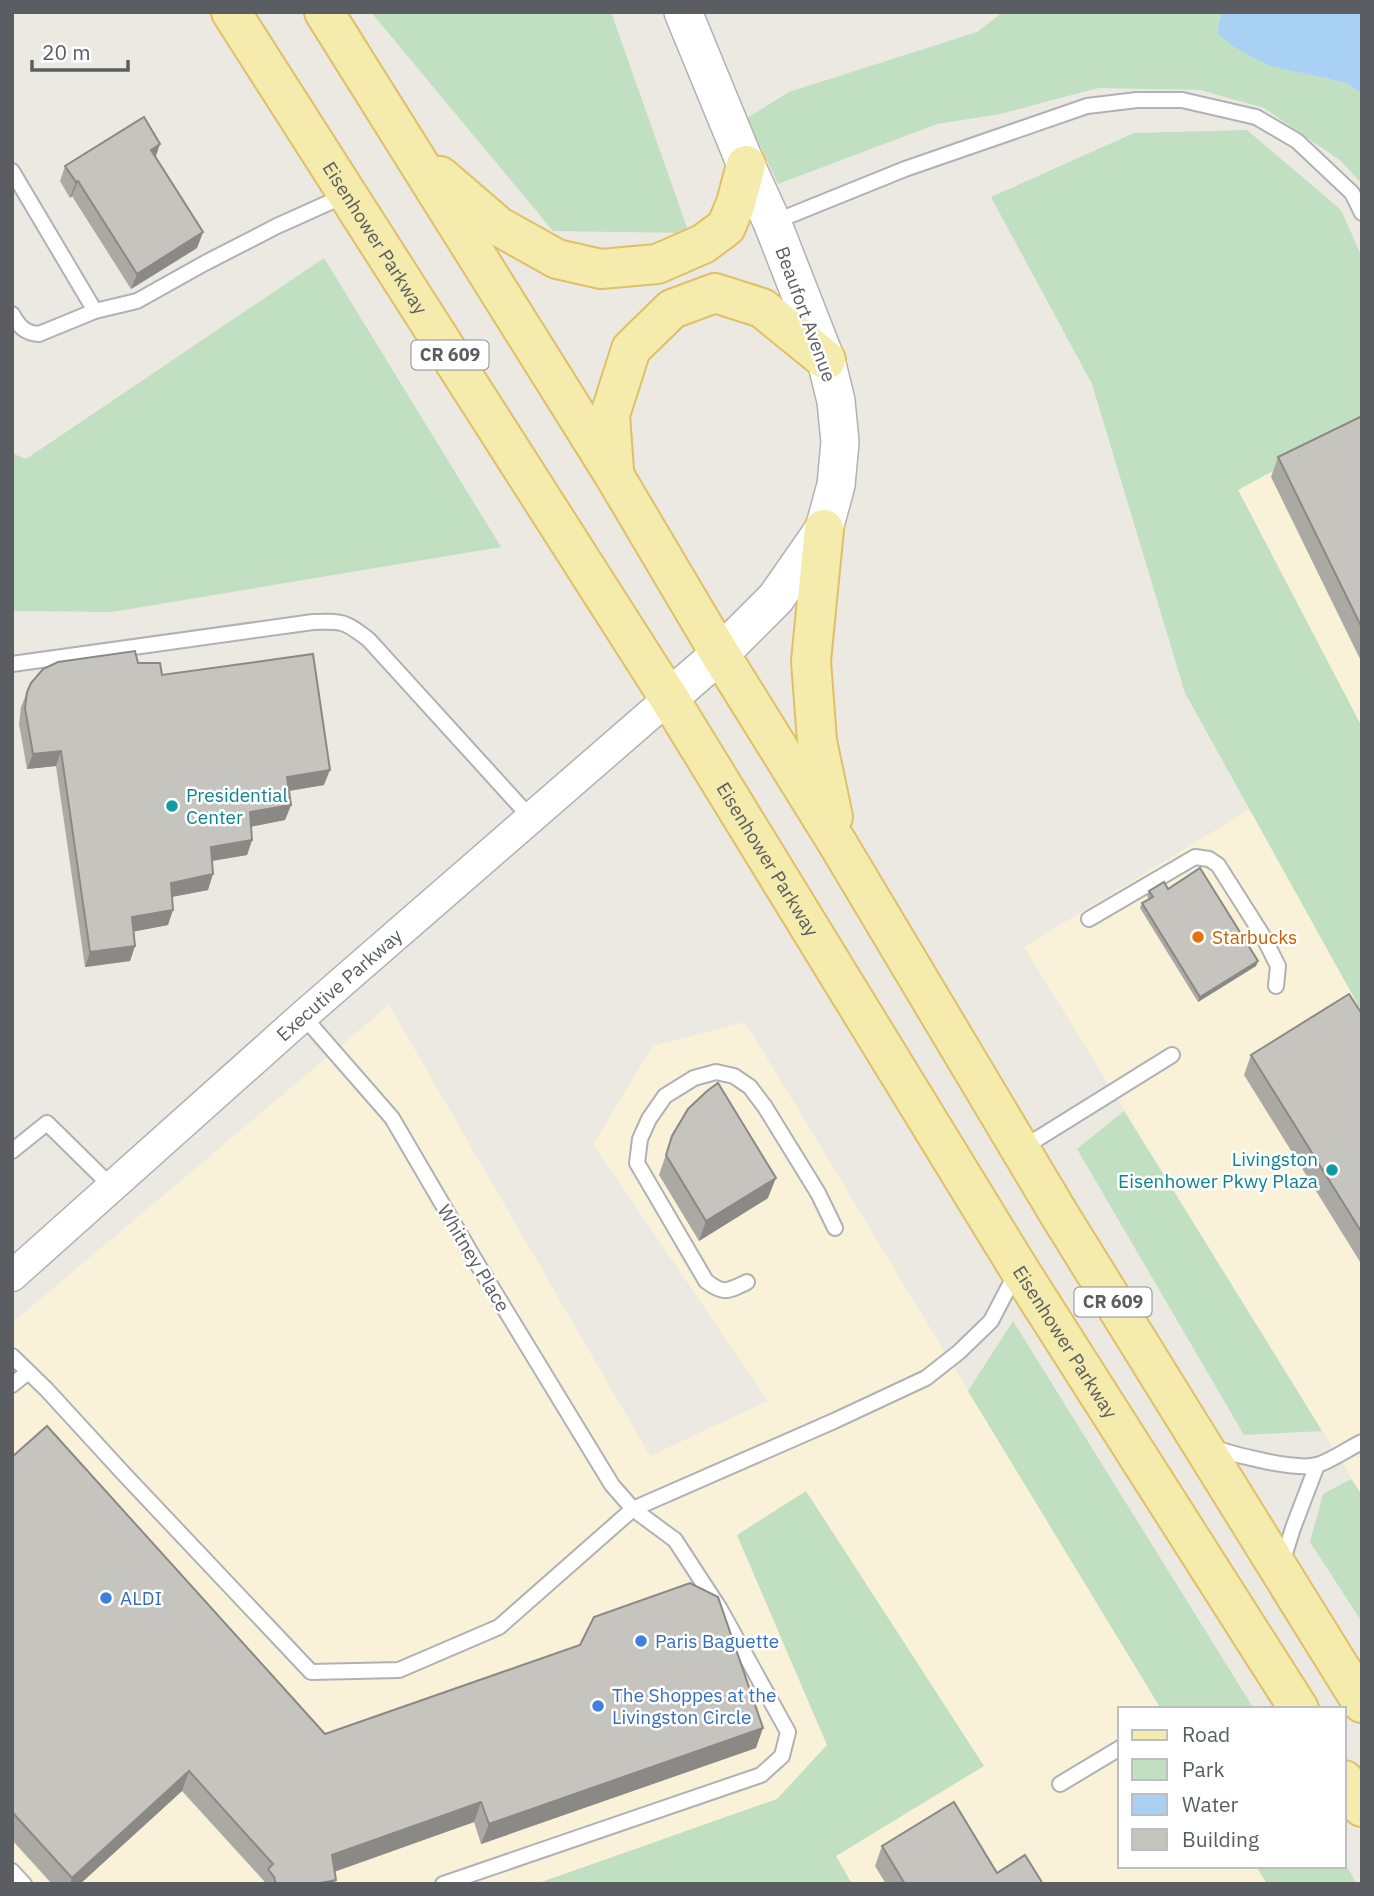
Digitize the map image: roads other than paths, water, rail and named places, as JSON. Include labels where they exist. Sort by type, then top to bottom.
[{"type":"main road","name":"Eisenhower Parkway","points":[[231,12],[669,698],[1019,1269],[1298,1707]]},
{"type":"main road","name":"CR 609","points":[[324,12],[614,475],[1020,1149],[1362,1703]]},
{"type":"main road","points":[[411,152],[498,226],[557,259],[601,269],[657,264],[703,244],[726,227],[736,203],[746,164]]},
{"type":"main road","points":[[614,475],[610,415],[631,349],[672,309],[715,293],[750,304],[762,308],[826,360]]},
{"type":"main road","points":[[824,529],[811,660],[817,741],[838,844]]},
{"type":"main road","points":[[1346,1783],[1362,1807]]},
{"type":"street","name":"Beaufort Avenue","points":[[669,698],[720,654],[776,598],[824,529],[836,485],[840,442],[836,401],[826,360],[772,222],[683,12]]},
{"type":"street","name":"Executive Parkway","points":[[12,1276],[303,1016],[669,698]]},
{"type":"lane","points":[[772,222],[905,169],[1087,106],[1138,100],[1182,100],[1256,117],[1297,141],[1352,193],[1362,213]]},
{"type":"lane","points":[[12,171],[95,311]]},
{"type":"lane","points":[[12,314],[20,327],[38,334],[95,311],[137,301],[278,226],[347,195]]},
{"type":"lane","points":[[12,664],[313,622],[335,621],[349,625],[369,640],[530,817]]},
{"type":"lane","points":[[1089,919],[1195,857],[1209,859],[1218,865],[1263,936],[1278,966],[1276,986]]},
{"type":"lane","name":"Whitney Place","points":[[303,1016],[392,1118],[475,1261],[612,1485],[633,1509],[675,1540],[720,1609],[788,1732],[782,1756],[761,1775],[443,1884]]},
{"type":"lane","points":[[1020,1149],[1172,1055]]},
{"type":"lane","points":[[747,1282],[729,1291],[717,1290],[706,1281],[637,1163],[640,1139],[649,1119],[665,1096],[694,1078],[716,1072],[734,1076],[750,1087],[817,1193],[835,1228]]},
{"type":"lane","points":[[12,1152],[47,1123],[112,1187]]},
{"type":"lane","points":[[12,1356],[311,1672],[399,1670],[499,1627],[633,1509],[834,1422],[926,1378],[959,1352],[991,1321],[1019,1269]]},
{"type":"lane","points":[[12,1385],[27,1372]]},
{"type":"lane","points":[[1200,1444],[1287,1465],[1317,1465],[1362,1442]]},
{"type":"lane","points":[[1279,1572],[1317,1465]]},
{"type":"lane","points":[[1060,1784],[1118,1749]]},
{"type":"lane","points":[[12,1871],[23,1884]]},
{"type":"water","points":[[1222,12],[1362,12],[1362,94],[1347,83],[1270,66],[1246,54],[1219,35],[1218,26]]},
{"type":"place","name":"Presidential Center","points":[[172,806]]},
{"type":"place","name":"Starbucks","points":[[1198,937]]},
{"type":"place","name":"Livingston Eisenhower Pkwy Plaza","points":[[1332,1170]]},
{"type":"place","name":"ALDI","points":[[106,1598]]},
{"type":"place","name":"Paris Baguette","points":[[641,1641]]},
{"type":"place","name":"The Shoppes at the Livingston Circle","points":[[598,1706]]}]
